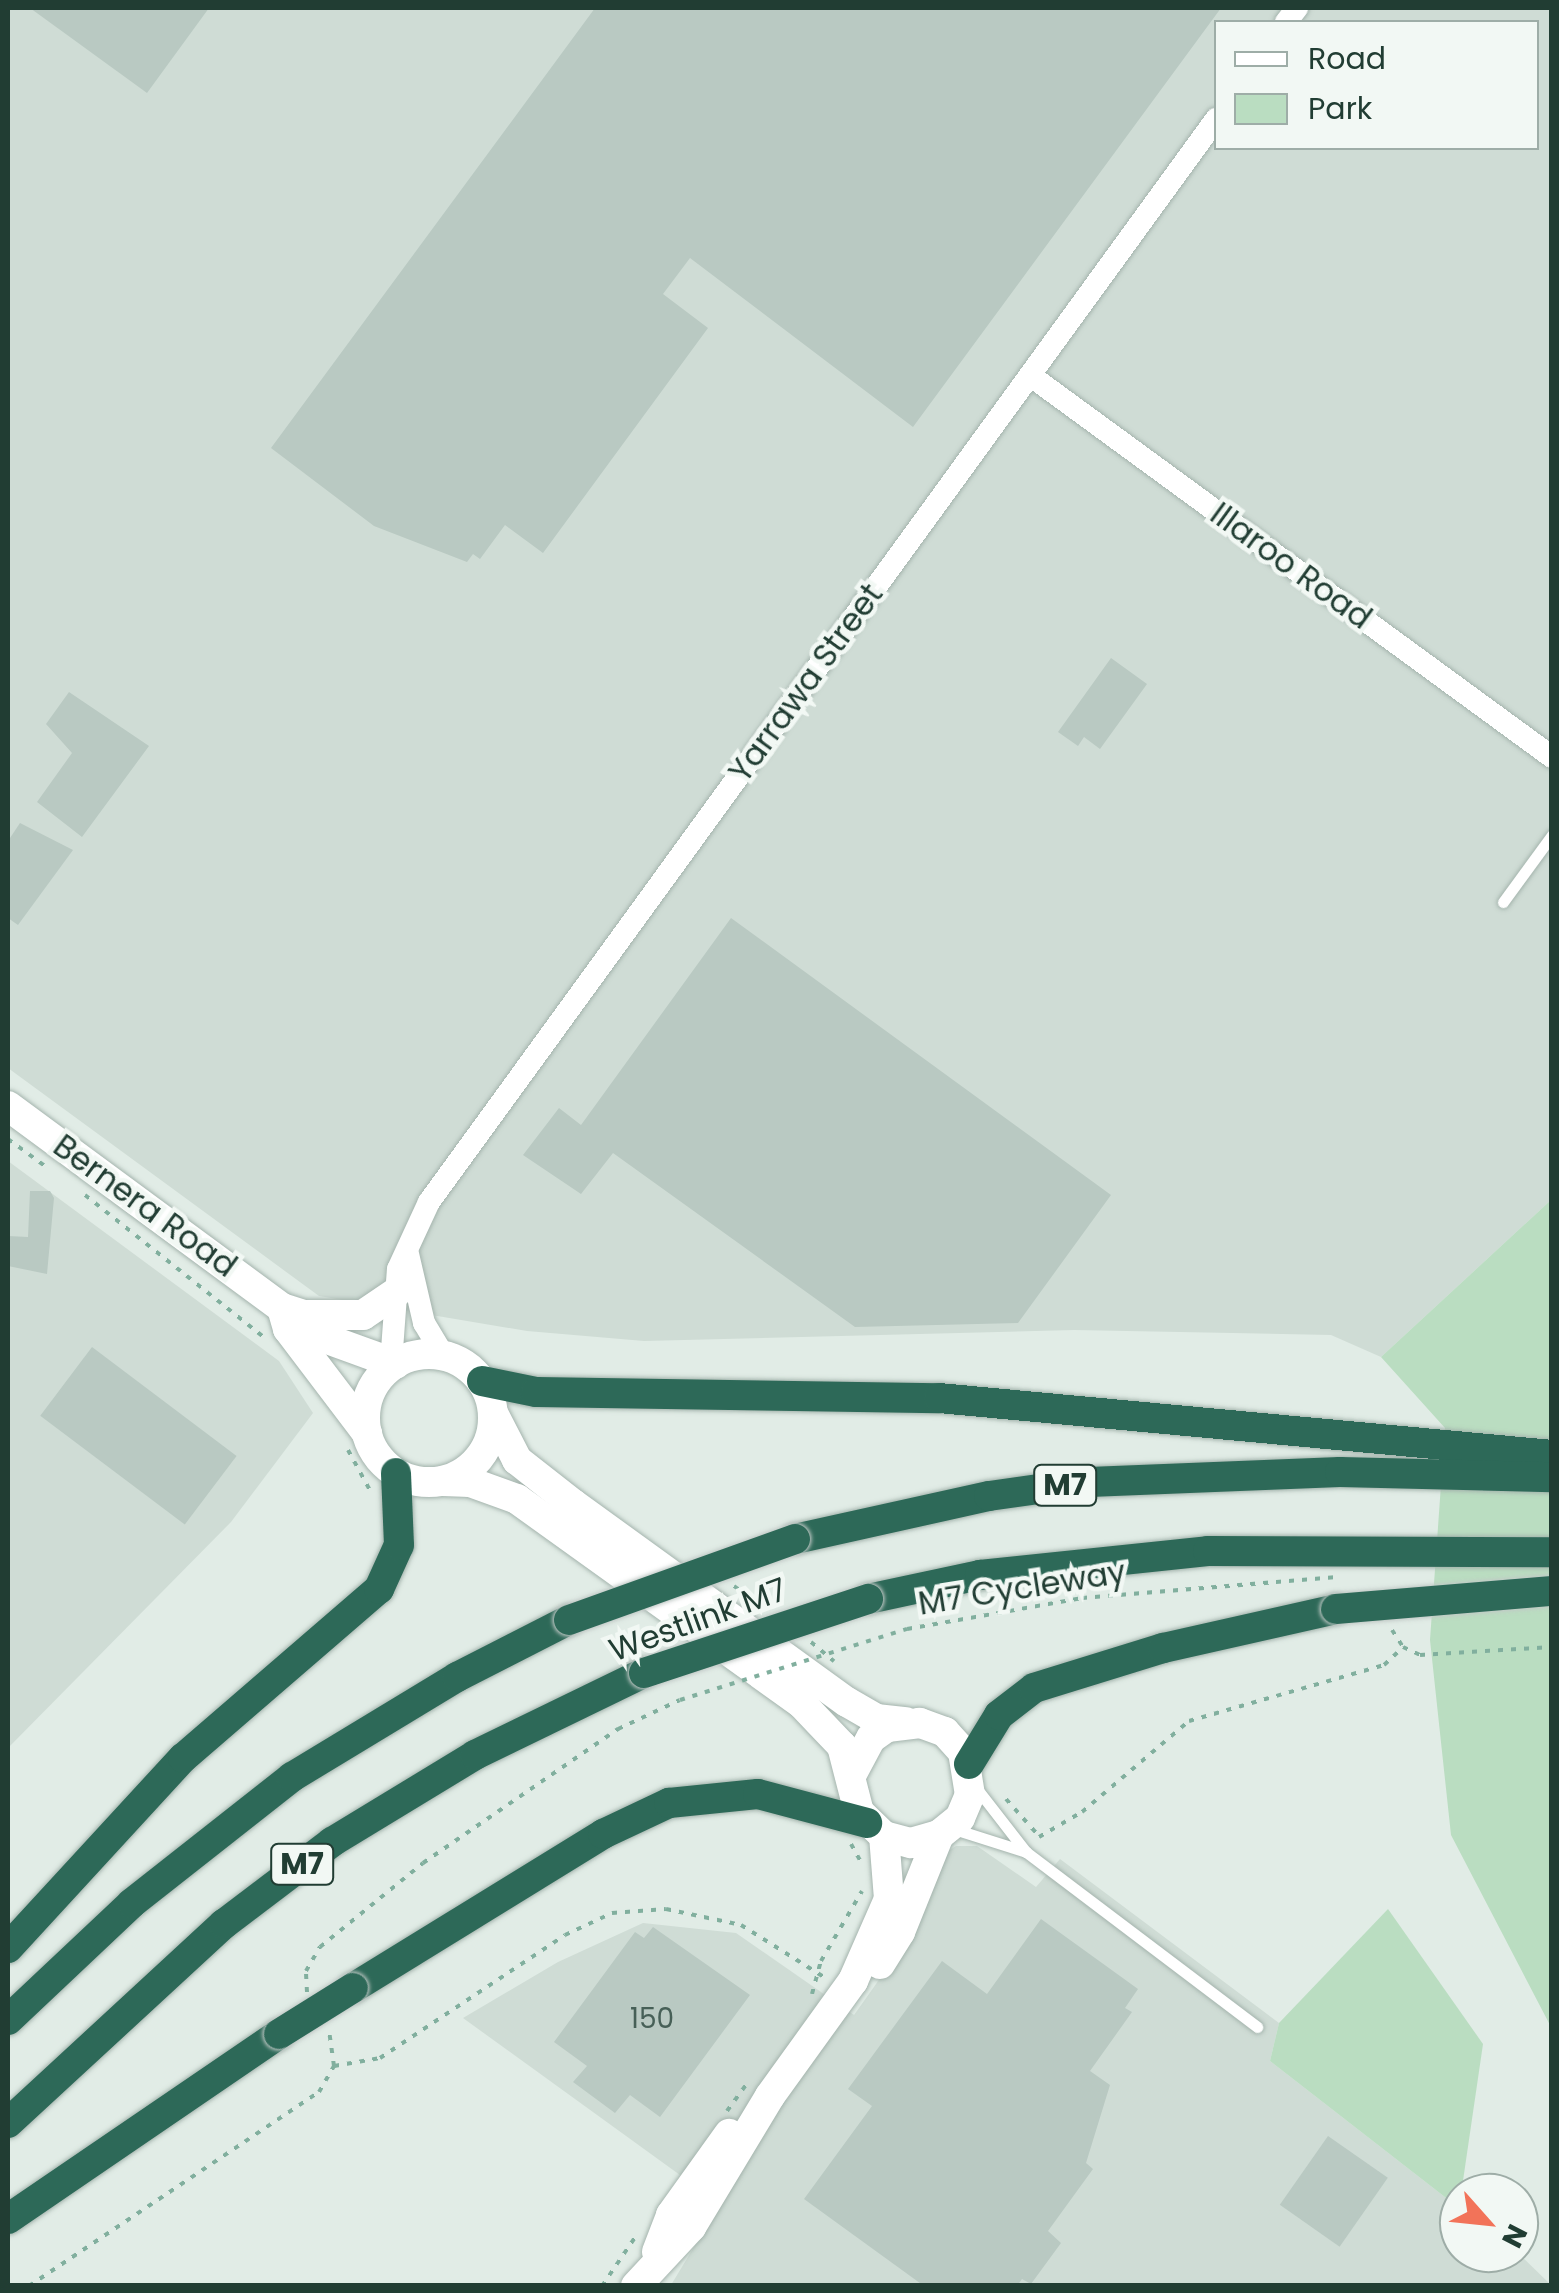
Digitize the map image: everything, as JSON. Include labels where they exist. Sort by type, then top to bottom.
[{"type":"highway","points":[[482,1381],[536,1392],[939,1398],[1552,1455]]},
{"type":"highway","name":"Westlink M7","points":[[8,2020],[132,1902],[292,1777],[440,1687],[570,1620],[796,1539],[988,1496],[1089,1482],[1340,1472],[1552,1476]]},
{"type":"highway","points":[[8,1948],[183,1758],[379,1590],[399,1545],[396,1473]]},
{"type":"highway","name":"Westlink M7","points":[[8,2124],[210,1936],[332,1842],[475,1755],[644,1674],[868,1599],[1098,1559],[1343,1563],[1552,1552]]},
{"type":"highway","points":[[970,1773],[999,1716],[1034,1688],[1163,1648],[1336,1609],[1552,1591]]},
{"type":"highway","points":[[8,2220],[352,1988],[603,1834],[669,1803],[758,1794],[863,1831]]},
{"type":"main road","name":"Bernera Road","points":[[8,1106],[337,1345],[397,1363]]},
{"type":"main road","points":[[293,1311],[362,1315],[397,1292]]},
{"type":"main road","name":"Bernera Road","points":[[293,1311],[288,1330],[367,1433]]},
{"type":"main road","points":[[636,2286],[654,2260],[671,2215],[712,2158],[770,2096],[853,1980],[889,1899],[863,1831],[854,1800],[852,1773],[842,1746],[802,1704],[517,1498],[470,1482],[396,1473],[367,1433],[370,1394],[397,1363],[444,1356],[482,1381],[517,1460],[573,1504],[847,1702],[876,1719],[945,1732],[970,1773],[966,1807],[945,1832],[900,1932],[880,1965],[853,1980]]},
{"type":"main road","points":[[443,1481],[475,1463],[486,1448],[493,1413]]},
{"type":"main road","points":[[852,1773],[870,1738],[906,1722]]},
{"type":"main road","points":[[863,1831],[912,1843],[945,1832]]},
{"type":"street","name":"Yarrawa Street","points":[[397,1363],[392,1350],[398,1269],[429,1202],[1214,122]]},
{"type":"street","name":"Illaroo Road","points":[[1030,376],[1552,757]]},
{"type":"street","points":[[408,1254],[424,1323],[444,1356]]},
{"type":"lane","points":[[1503,902],[1552,836]]},
{"type":"lane","points":[[970,1773],[1026,1852],[1257,2028]]},
{"type":"lane","points":[[945,1832],[1026,1852]]},
{"type":"path","points":[[8,1140],[61,1178]]},
{"type":"path","points":[[74,1187],[273,1345]]},
{"type":"path","name":"M7 Cycleway","points":[[680,1700],[907,1629],[1082,1598],[1343,1563]]},
{"type":"path","points":[[1390,1620],[1402,1647]]},
{"type":"path","points":[[1402,1647],[1437,1656],[1552,1647]]},
{"type":"path","points":[[1001,1792],[1039,1836],[1082,1812],[1189,1722],[1384,1665],[1402,1647]]},
{"type":"path","points":[[334,2066],[380,2058],[548,1945],[612,1913],[666,1910],[726,1920],[818,1972],[862,1892],[863,1831]]},
{"type":"path","points":[[30,2286],[105,2238]]},
{"type":"shaded area","points":[[8,8],[1551,8],[1551,1200],[1381,1357],[1331,1335],[1074,1330],[644,1341],[527,1331],[319,1296],[8,1068]]},
{"type":"shaded area","points":[[8,1161],[279,1361],[313,1413],[231,1522],[8,1748]]},
{"type":"shaded area","points":[[956,1846],[977,1846],[1036,1887],[1060,1859],[1279,2023],[1270,2061],[1439,2192],[1439,2273],[1539,2273],[1551,2285],[671,2285],[720,2204],[463,2018],[558,1962],[643,1923],[736,1933],[854,2015],[903,1946],[945,1853]]},
{"type":"green space","points":[[1551,1200],[1551,2027],[1451,1835],[1430,1640],[1445,1428],[1381,1357]]},
{"type":"green space","points":[[1388,1909],[1483,2044],[1464,2173],[1439,2173],[1439,2192],[1270,2061],[1279,2023]]},
{"type":"building","points":[[30,8],[209,8],[147,93]]},
{"type":"building","points":[[595,8],[1221,8],[913,427],[690,258],[663,294],[708,328],[543,553],[505,525],[480,559],[473,554],[467,562],[374,526],[271,448]]},
{"type":"building","points":[[1111,658],[1147,684],[1100,749],[1084,737],[1078,746],[1058,732]]},
{"type":"building","points":[[69,692],[149,746],[82,837],[37,802],[72,753],[46,724]]},
{"type":"building","points":[[20,823],[73,850],[18,925],[8,918],[8,841]]},
{"type":"building","points":[[731,918],[1111,1195],[1018,1323],[855,1327],[613,1153],[581,1194],[523,1155],[559,1108],[581,1125]]},
{"type":"building","points":[[30,1191],[50,1191],[54,1198],[47,1274],[8,1266],[8,1236],[28,1237]]},
{"type":"building","points":[[92,1347],[237,1456],[185,1525],[40,1416]]},
{"type":"building","points":[[1041,1919],[1138,1989],[1125,2008],[1132,2012],[1090,2071],[1110,2085],[1086,2163],[1093,2169],[1048,2231],[1061,2243],[1031,2284],[1022,2279],[1017,2286],[924,2286],[804,2199],[872,2106],[848,2089],[942,1961],[987,1994]]},
{"type":"building","points":[[653,1927],[750,1995],[660,2117],[630,2095],[615,2113],[573,2082],[587,2066],[554,2042],[635,1932],[644,1938]]},
{"type":"building","points":[[1328,2136],[1388,2178],[1340,2247],[1280,2205]]}]
